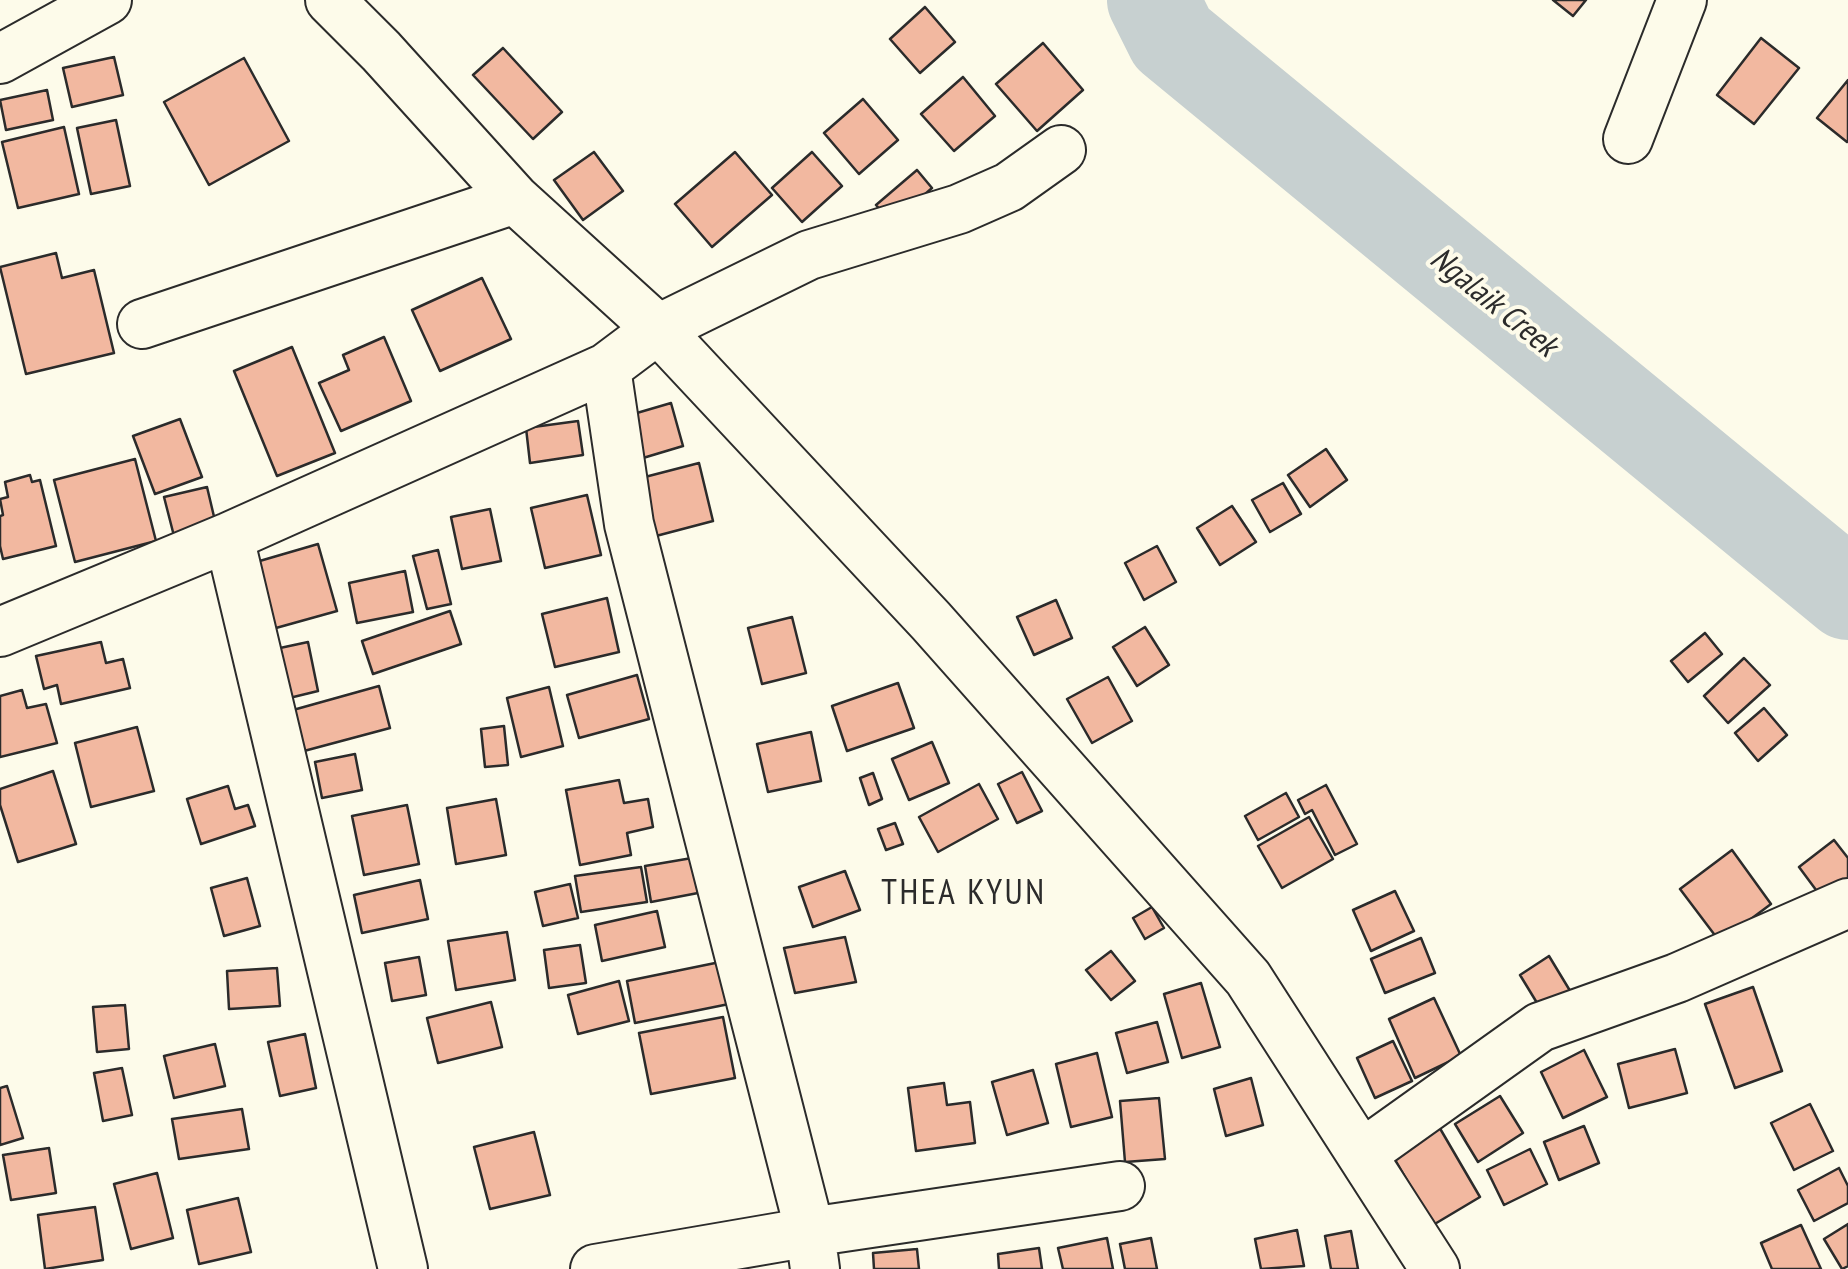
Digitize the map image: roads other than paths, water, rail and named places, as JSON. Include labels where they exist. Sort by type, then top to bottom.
[{"type":"street","points":[[0,59],[107,0]]},
{"type":"street","points":[[330,0],[515,199],[658,329],[931,620],[1248,978],[1435,1269]]},
{"type":"street","points":[[1628,139],[1682,0]]},
{"type":"street","points":[[0,632],[228,537],[606,368],[658,329],[809,256],[959,208],[1009,187],[1061,150]]},
{"type":"street","points":[[142,324],[515,199]]},
{"type":"street","points":[[606,368],[628,524],[813,1250]]},
{"type":"street","points":[[228,537],[402,1269]]},
{"type":"street","points":[[1362,1154],[1540,1027],[1677,978],[1848,902]]},
{"type":"street","points":[[595,1269],[813,1250],[1120,1186]]},
{"type":"waterway","name":"Ngalaik Creek","points":[[1153,0],[1172,38],[1848,594]]},
{"type":"district","name":"THEA KYUN","points":[[964,894]]}]
